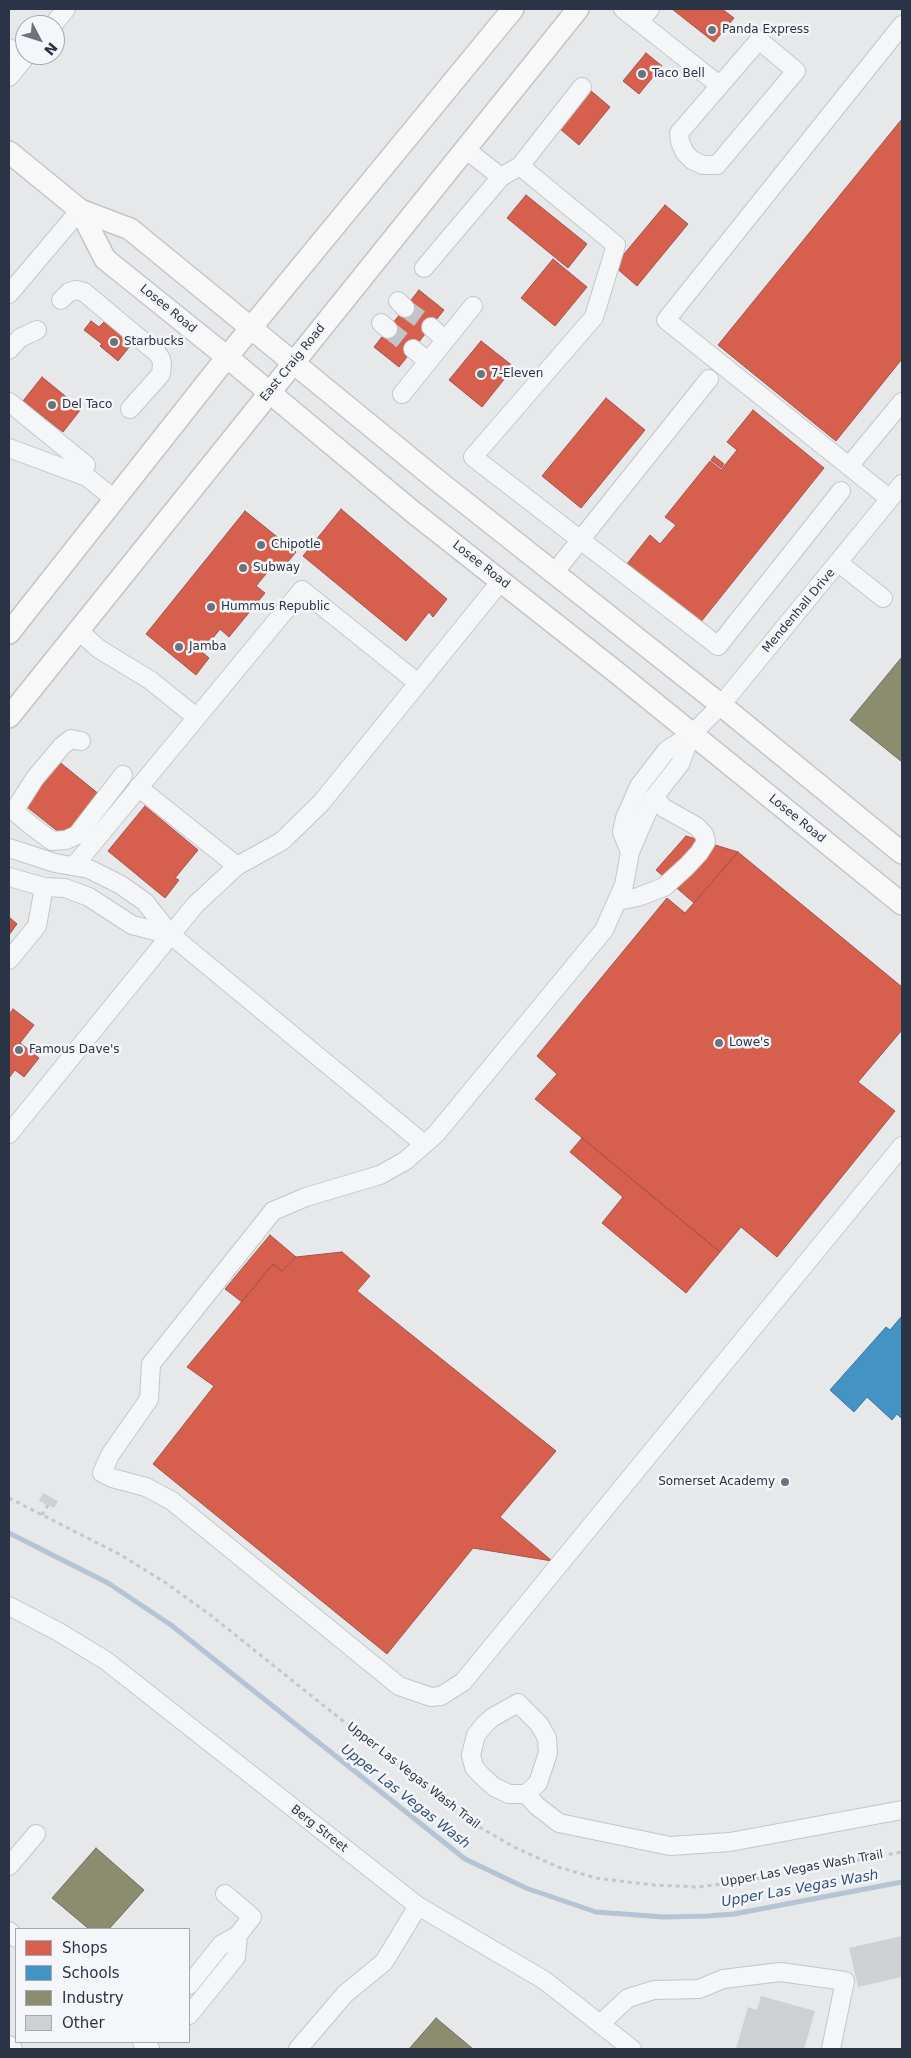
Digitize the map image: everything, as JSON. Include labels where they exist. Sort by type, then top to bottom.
[{"type":"main road","points":[[9,633],[113,498],[226,357],[513,9]]},
{"type":"main road","name":"East Craig Road","points":[[9,717],[578,9]]},
{"type":"main road","name":"Losee Road","points":[[9,152],[80,210],[130,229],[438,482],[720,705],[902,853]]},
{"type":"main road","name":"Losee Road","points":[[80,210],[105,259],[413,512],[902,904]]},
{"type":"street","points":[[623,9],[645,15],[719,85]]},
{"type":"street","points":[[890,499],[666,320],[902,24]]},
{"type":"street","points":[[759,40],[796,71],[717,165],[711,166],[692,160],[685,153],[679,134],[719,85],[759,40]]},
{"type":"street","points":[[9,77],[19,65]]},
{"type":"street","points":[[424,268],[501,177],[520,166],[582,87]]},
{"type":"street","points":[[465,149],[501,177]]},
{"type":"street","points":[[520,166],[616,245],[594,317],[473,457],[718,646],[841,491]]},
{"type":"street","points":[[9,294],[80,210]]},
{"type":"street","points":[[61,300],[69,292],[76,290],[84,292],[157,353],[161,359],[161,374],[130,409]]},
{"type":"street","points":[[402,394],[473,306]]},
{"type":"street","points":[[431,328],[445,340]]},
{"type":"street","points":[[9,350],[20,338],[37,330]]},
{"type":"street","points":[[413,349],[428,361]]},
{"type":"street","points":[[554,573],[582,541],[710,380]]},
{"type":"street","points":[[9,402],[86,465]]},
{"type":"street","points":[[850,466],[902,402]]},
{"type":"street","points":[[9,448],[87,476],[113,498]]},
{"type":"street","name":"Mendenhall Drive","points":[[691,734],[720,705],[839,563],[902,484]]},
{"type":"street","points":[[839,563],[883,598]]},
{"type":"street","points":[[9,1134],[195,905],[237,866],[282,841],[306,820],[501,581]]},
{"type":"street","points":[[74,866],[302,590],[418,683]]},
{"type":"street","points":[[79,631],[99,649],[150,680],[196,717]]},
{"type":"street","points":[[691,734],[680,764],[654,796],[630,852],[624,885],[604,930],[436,1134],[405,1161],[380,1175],[306,1198],[273,1211],[151,1364],[149,1399],[110,1455],[102,1473],[112,1478],[146,1487],[172,1500],[399,1686],[430,1697],[441,1696],[463,1682],[902,1146]]},
{"type":"street","points":[[630,852],[622,832],[633,795],[667,750],[691,734]]},
{"type":"street","points":[[81,741],[71,739],[62,746],[35,778],[14,811],[33,827],[52,841],[66,840],[77,835],[123,775]]},
{"type":"street","points":[[138,787],[237,866]]},
{"type":"street","points":[[617,901],[638,897],[664,887],[687,866],[706,842],[704,834],[696,826],[664,808],[654,796]]},
{"type":"street","points":[[9,848],[55,863],[89,869],[121,885],[145,902],[171,935],[424,1144]]},
{"type":"street","points":[[9,877],[44,887],[66,888],[89,897],[132,925],[171,935]]},
{"type":"street","points":[[9,960],[37,926],[44,887]]},
{"type":"street","name":"Berg Street","points":[[9,1606],[83,1646],[113,1666],[418,1906],[531,1971],[632,2049]]},
{"type":"street","points":[[526,1794],[538,1783],[548,1753],[547,1738],[539,1724],[518,1703],[493,1717],[476,1735],[471,1755],[474,1766],[494,1787],[509,1794],[526,1794],[537,1806],[559,1823],[670,1846],[730,1842],[902,1810]]},
{"type":"street","points":[[9,1866],[36,1834]]},
{"type":"street","points":[[190,1984],[222,1944],[238,1935],[252,1917],[225,1894]]},
{"type":"street","points":[[298,2049],[344,1994],[384,1962],[418,1906]]},
{"type":"street","points":[[190,2014],[236,1957],[238,1935]]},
{"type":"street","points":[[600,2024],[628,1998],[654,1990],[699,1989],[723,1979],[780,1972],[845,1981],[831,2049]]},
{"type":"street","points":[[9,2045],[13,2049]]},
{"type":"path","name":"Upper Las Vegas Wash Trail","points":[[9,1498],[121,1555],[166,1583],[209,1614],[467,1820],[514,1847],[558,1867],[596,1878],[652,1885],[698,1887],[743,1881],[902,1852]]},
{"type":"path","points":[[42,1515],[48,1505]]},
{"type":"building: Shops","name":"Panda Express","points":[[672,9],[722,9],[734,18],[714,42]]},
{"type":"building: Shops","name":"Taco Bell","points":[[646,53],[662,66],[639,94],[623,81]]},
{"type":"building: Shops","points":[[590,90],[610,107],[579,145],[559,128]]},
{"type":"building: Shops","points":[[902,119],[902,359],[836,441],[718,345]]},
{"type":"building: Shops","points":[[526,195],[587,244],[568,268],[507,218]]},
{"type":"building: Shops","points":[[665,205],[688,224],[637,286],[614,266]]},
{"type":"building: Shops","points":[[553,259],[587,287],[555,326],[521,298]]},
{"type":"building: Shops","points":[[419,290],[444,310],[399,367],[374,347]]},
{"type":"building: Shops","name":"Starbucks","points":[[91,321],[99,327],[105,321],[130,341],[127,344],[130,346],[118,361],[100,346],[102,344],[84,330]]},
{"type":"building: Shops","name":"7-Eleven","points":[[481,341],[514,367],[482,407],[449,380]]},
{"type":"building: Shops","name":"Del Taco","points":[[42,377],[81,409],[63,432],[23,401]]},
{"type":"building: Shops","points":[[606,398],[645,430],[581,508],[542,476]]},
{"type":"building: Shops","points":[[753,410],[824,468],[700,623],[627,564],[650,535],[660,544],[676,525],[665,517],[710,461],[721,470],[737,450],[727,442]]},
{"type":"building: Shops","points":[[714,456],[724,464],[721,468],[711,460]]},
{"type":"building: Shops","points":[[341,509],[447,599],[433,617],[429,612],[406,641],[303,556]]},
{"type":"building: Shops","points":[[245,511],[296,552],[282,569],[275,563],[256,586],[265,593],[229,637],[220,629],[202,652],[209,658],[196,675],[146,634]]},
{"type":"building: Shops","points":[[57,760],[100,795],[65,837],[22,803]]},
{"type":"building: Shops","points":[[145,806],[198,850],[175,878],[179,880],[165,898],[108,851]]},
{"type":"building: Shops","points":[[686,836],[738,852],[694,903],[656,870]]},
{"type":"building: Shops","name":"Lowe's","points":[[738,852],[902,987],[902,1030],[858,1082],[895,1111],[777,1257],[741,1227],[720,1252],[535,1099],[557,1074],[537,1056],[667,898],[685,913]]},
{"type":"building: Shops","points":[[9,917],[17,924],[9,935]]},
{"type":"building: Shops","name":"Famous Dave's","points":[[13,1009],[34,1025],[20,1043],[39,1058],[24,1077],[15,1070],[9,1078],[9,1015]]},
{"type":"building: Shops","points":[[582,1138],[720,1252],[686,1293],[602,1223],[623,1197],[570,1152]]},
{"type":"building: Shops","points":[[270,1235],[296,1257],[282,1271],[273,1264],[242,1302],[225,1289]]},
{"type":"building: Shops","points":[[342,1252],[370,1276],[357,1291],[556,1451],[500,1517],[552,1561],[473,1548],[387,1654],[153,1464],[214,1386],[187,1367],[273,1264],[282,1271],[296,1257]]},
{"type":"building: Schools","points":[[902,1316],[902,1419],[897,1414],[892,1420],[867,1397],[854,1412],[830,1390],[886,1327],[890,1330]]},
{"type":"building: Industry","points":[[902,657],[902,762],[850,720]]},
{"type":"building: Industry","points":[[96,1848],[144,1890],[110,1928],[88,1928],[52,1898]]},
{"type":"building: Industry","points":[[436,2018],[473,2049],[409,2049]]},
{"type":"building: Other","points":[[43,1493],[58,1501],[54,1508],[39,1501]]},
{"type":"building: Other","points":[[902,1936],[902,1977],[858,1987],[849,1948]]},
{"type":"building: Other","points":[[761,1996],[815,2011],[804,2049],[736,2049],[748,2007],[757,2010]]},
{"type":"waterway","name":"Upper Las Vegas Wash","points":[[9,1533],[108,1583],[171,1625],[465,1859],[526,1888],[596,1912],[664,1917],[734,1914],[902,1882]]},
{"type":"tunnel","points":[[405,308],[431,327]]},
{"type":"tunnel","points":[[388,329],[413,349]]},
{"type":"place","name":"Panda Express","points":[[712,30]]},
{"type":"place","name":"Taco Bell","points":[[642,74]]},
{"type":"place","name":"Starbucks","points":[[114,342]]},
{"type":"place","name":"7-Eleven","points":[[481,374]]},
{"type":"place","name":"Del Taco","points":[[52,405]]},
{"type":"place","name":"Chipotle","points":[[261,545]]},
{"type":"place","name":"Subway","points":[[243,568]]},
{"type":"place","name":"Hummus Republic","points":[[211,607]]},
{"type":"place","name":"Jamba","points":[[179,647]]},
{"type":"place","name":"Lowe's","points":[[719,1043]]},
{"type":"place","name":"Famous Dave's","points":[[19,1050]]},
{"type":"place","name":"Somerset Academy","points":[[785,1482]]}]
